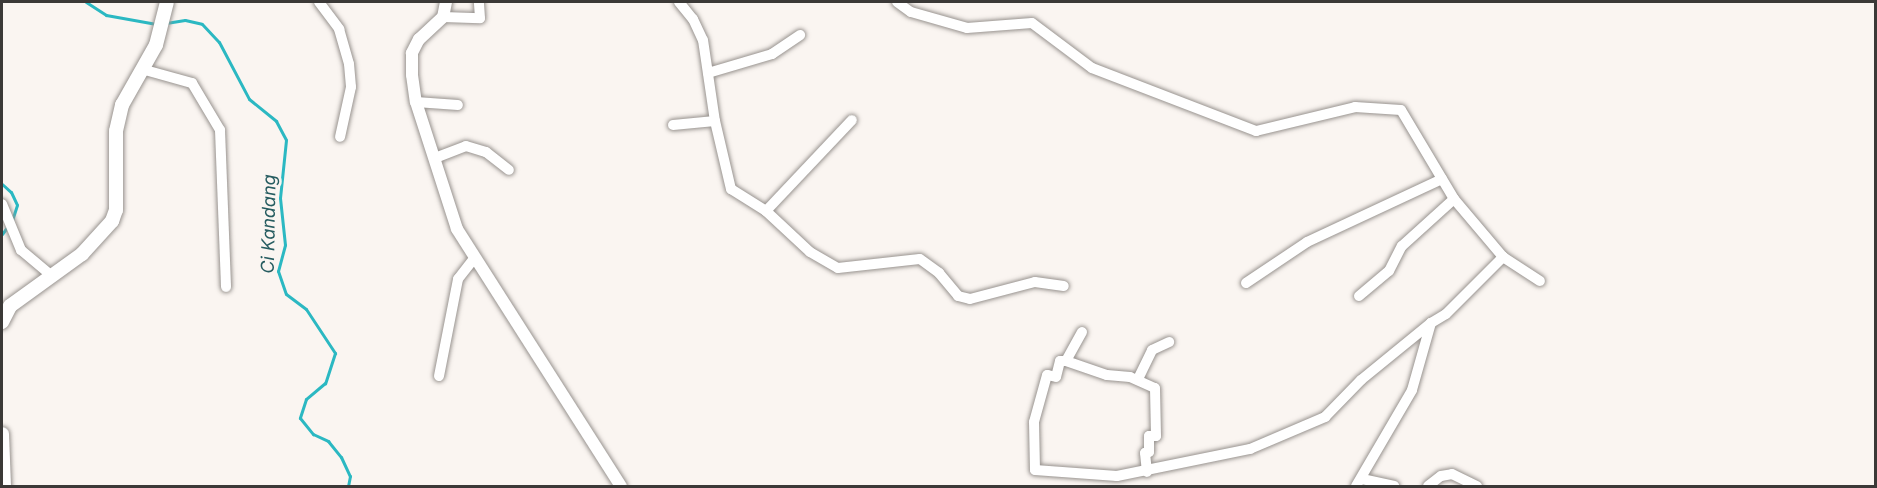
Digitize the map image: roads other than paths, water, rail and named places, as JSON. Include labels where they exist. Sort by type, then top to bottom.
[{"type":"main road","points":[[2,322],[6,303],[52,276],[82,254],[112,221],[116,210],[116,131],[122,105],[145,70],[163,27],[166,4]]},
{"type":"main road","points":[[2,434],[4,486]]},
{"type":"street","points":[[319,2],[339,29],[349,64],[351,87],[340,138]]},
{"type":"street","points":[[446,2],[439,21],[419,39],[412,53],[416,102],[458,229],[474,260],[621,486]]},
{"type":"street","points":[[439,21],[480,18],[479,2]]},
{"type":"street","points":[[679,2],[702,36],[715,121],[731,189],[766,211],[810,252],[838,268],[920,260],[939,273],[958,296],[970,299],[1035,282],[1064,286]]},
{"type":"street","points":[[897,2],[911,12],[967,28],[1032,23],[1092,68],[1256,131],[1354,106],[1401,110],[1455,199],[1503,257],[1540,281]]},
{"type":"street","points":[[708,74],[772,54],[800,34]]},
{"type":"street","points":[[145,70],[192,83],[220,130],[226,287]]},
{"type":"street","points":[[416,102],[458,105]]},
{"type":"street","points":[[766,211],[839,138],[852,120]]},
{"type":"street","points":[[673,125],[715,121]]},
{"type":"street","points":[[435,158],[466,146],[486,152],[509,170]]},
{"type":"street","points":[[1246,284],[1307,242],[1442,179]]},
{"type":"street","points":[[1359,296],[1389,271],[1402,246],[1455,199]]},
{"type":"street","points":[[2,204],[21,250],[52,276]]},
{"type":"street","points":[[1148,472],[1145,453],[1149,452],[1149,436],[1156,436],[1155,388],[1138,379],[1107,375],[1060,361],[1056,377],[1047,375],[1034,423],[1035,470],[1117,476],[1148,472],[1250,449],[1312,425],[1338,407],[1361,380],[1431,323],[1446,314],[1503,257]]},
{"type":"street","points":[[439,376],[458,279],[474,260]]},
{"type":"street","points":[[1394,486],[1359,483],[1369,459],[1412,390],[1431,323]]},
{"type":"street","points":[[1066,361],[1082,332]]},
{"type":"street","points":[[1138,379],[1152,350],[1169,342]]},
{"type":"street","points":[[1428,486],[1441,476],[1452,474],[1477,486]]},
{"type":"waterway","name":"Ci Kandang","points":[[86,2],[106,15],[156,24]]},
{"type":"waterway","name":"Ci Kandang","points":[[166,23],[185,20],[202,24],[219,42],[249,99],[276,121],[286,140],[280,198],[285,245],[278,271],[286,294],[306,309],[335,353],[325,383],[306,399],[300,418],[313,434],[328,441],[341,457],[350,476],[348,486]]},
{"type":"waterway","points":[[2,184],[11,192],[17,205],[12,220]]},
{"type":"waterway","points":[[2,234],[8,226]]}]
